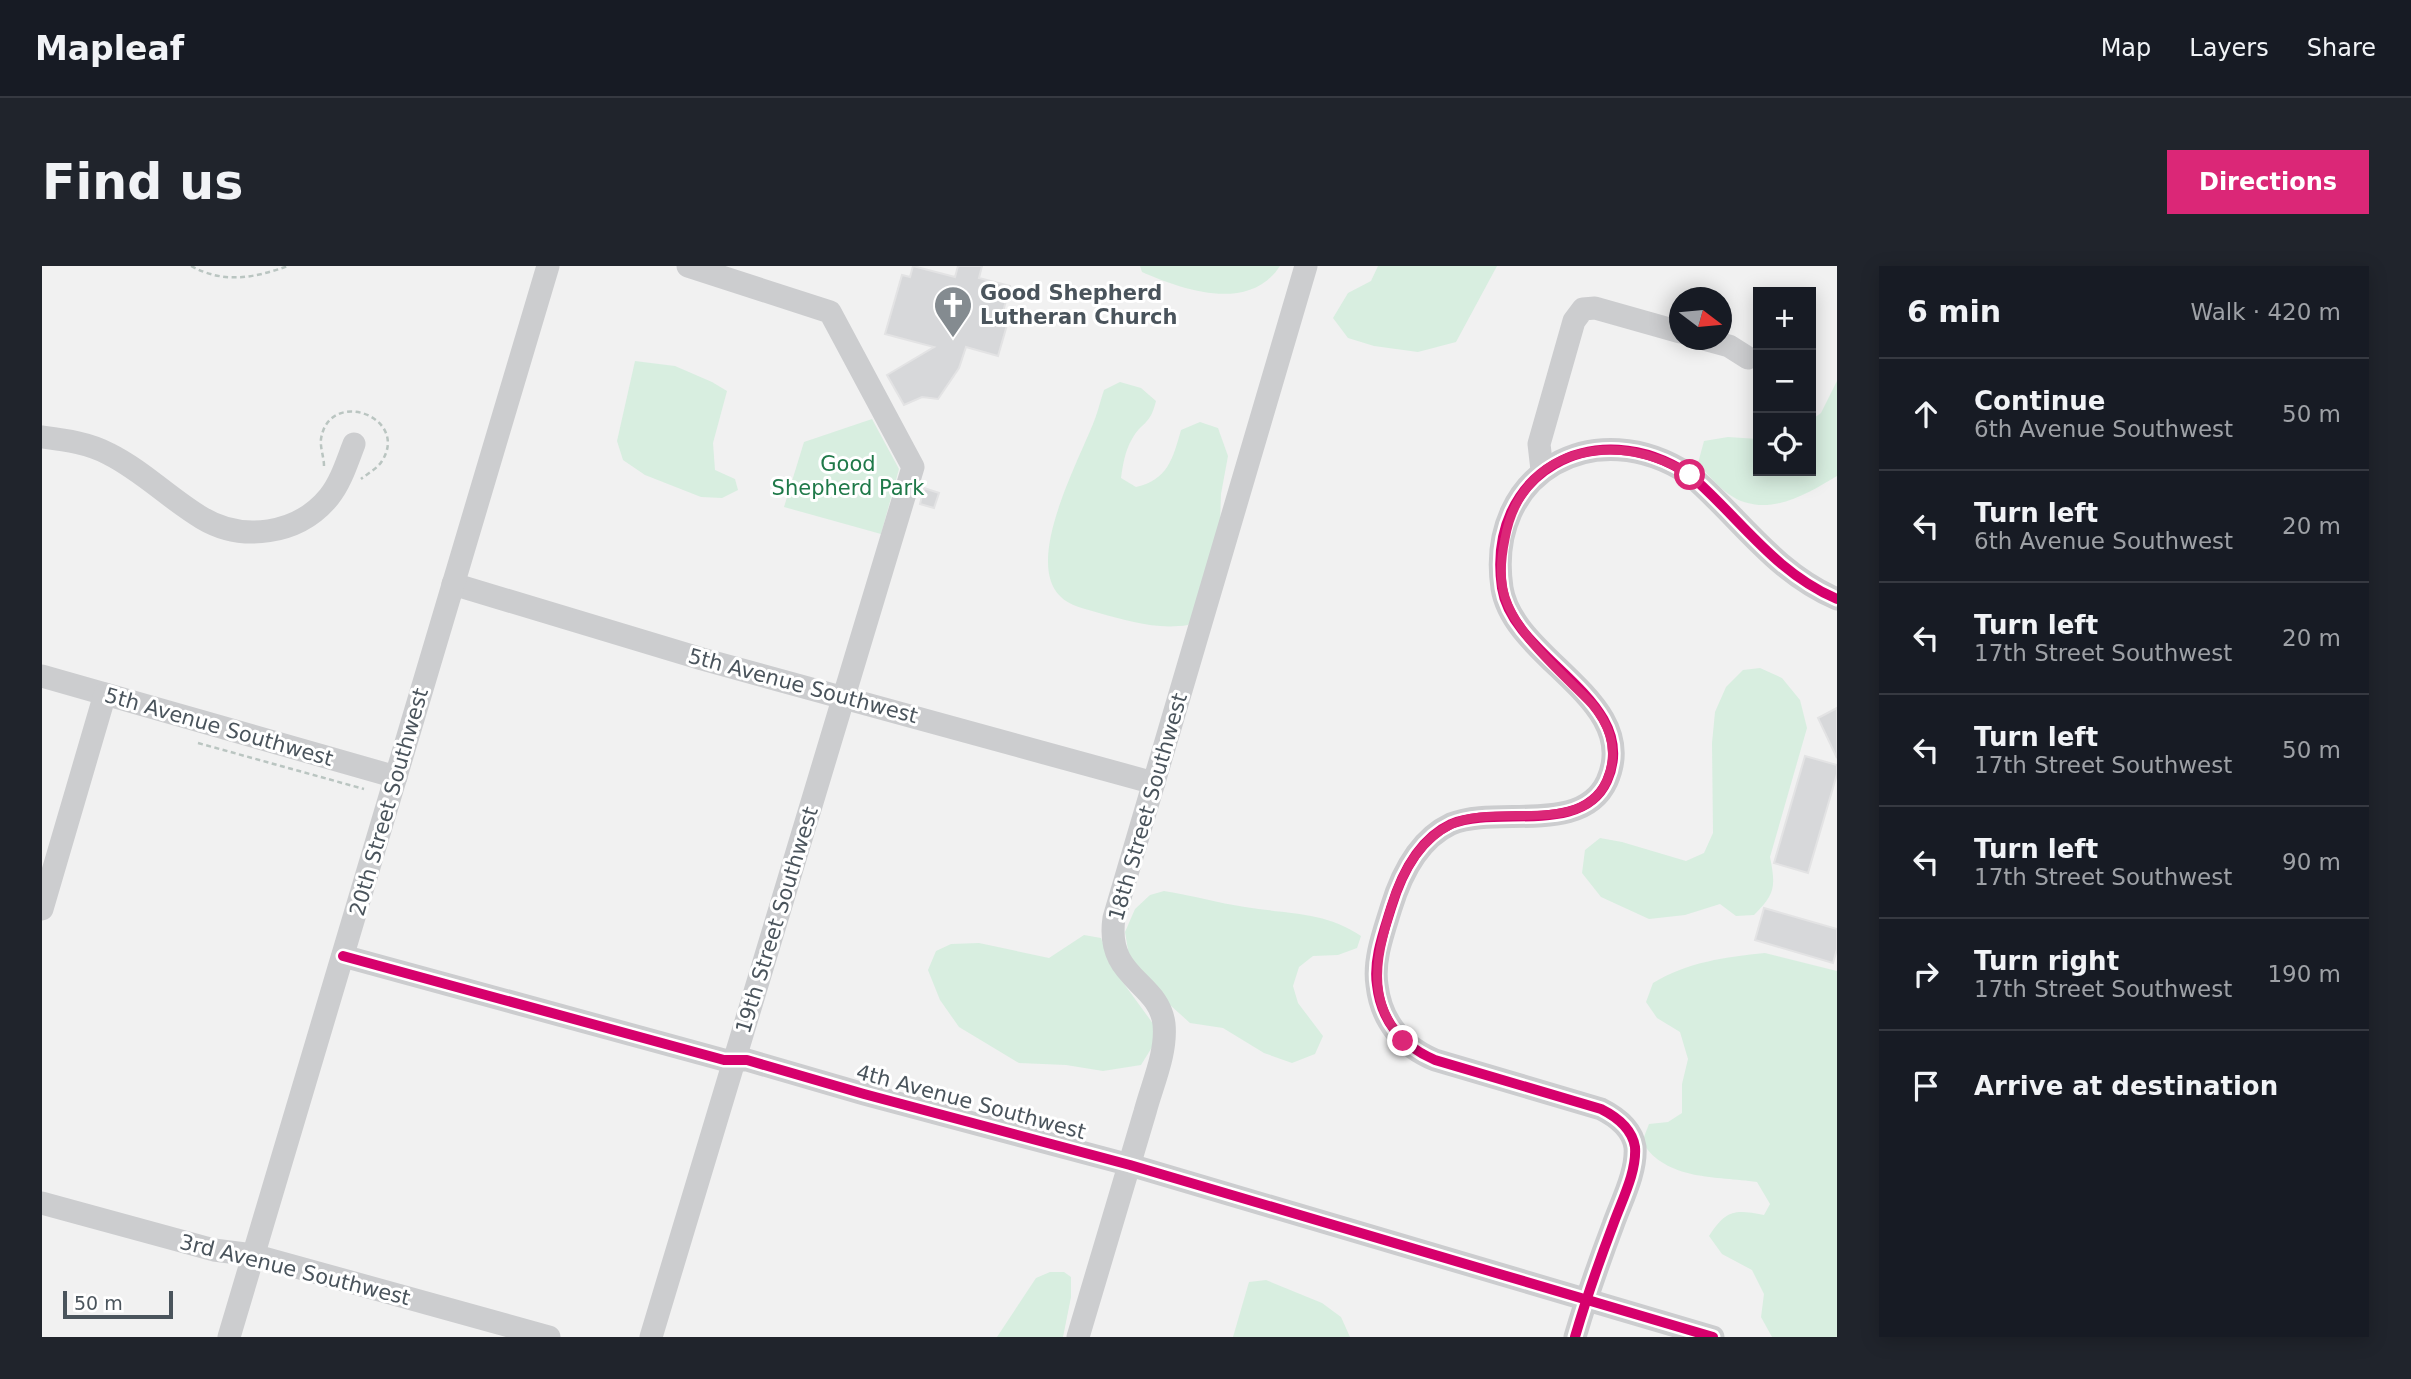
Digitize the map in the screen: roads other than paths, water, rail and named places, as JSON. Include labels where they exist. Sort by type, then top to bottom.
[{"type":"street","name":"20th Street Southwest","points":[[229,1337],[548,266]]},
{"type":"street","name":"19th Street Southwest","points":[[650,1337],[913,467],[830,312],[688,266]]},
{"type":"street","name":"18th Street Southwest","points":[[1078,1337],[1130,1165],[1164,1038],[1164,1023],[1156,1003],[1117,956],[1112,933],[1117,904],[1306,266]]},
{"type":"street","points":[[1542,470],[1539,444],[1574,321],[1583,309],[1595,308],[1669,329]]},
{"type":"street","points":[[1732,348],[1748,358]]},
{"type":"street","points":[[42,437],[80,443],[103,451],[122,461],[209,522],[225,529],[255,533],[290,525],[321,506],[339,481],[354,444]]},
{"type":"street","points":[[1575,1337],[1631,1175],[1635,1149],[1631,1133],[1622,1123],[1601,1109],[1419,1053],[1394,1031],[1381,1006],[1376,982],[1378,959],[1396,890],[1410,863],[1429,839],[1449,825],[1469,818],[1549,816],[1581,807],[1598,795],[1610,771],[1613,746],[1603,718],[1520,629],[1513,617],[1502,588],[1501,559],[1508,523],[1517,501],[1542,470],[1564,458],[1590,452],[1621,451],[1663,460],[1678,467],[1699,483],[1780,565],[1810,586],[1837,599]]},
{"type":"street","name":"5th Avenue Southwest","points":[[453,584],[702,659],[1154,783]]},
{"type":"street","name":"5th Avenue Southwest","points":[[42,676],[396,777]]},
{"type":"street","points":[[42,909],[105,694]]},
{"type":"street","name":"4th Avenue Southwest","points":[[343,956],[724,1060],[747,1060],[1130,1165],[1713,1337]]},
{"type":"street","name":"3rd Avenue Southwest","points":[[42,1203],[214,1250],[253,1255],[548,1337]]},
{"type":"street","name":"4th Avenue Southwest","points":[[1586,1299],[1697,1337]]},
{"type":"place","name":"Good Shepherd Lutheran Church","points":[[953,339]]},
{"type":"park label","name":"Good Shepherd Park","points":[[848,476]]}]
